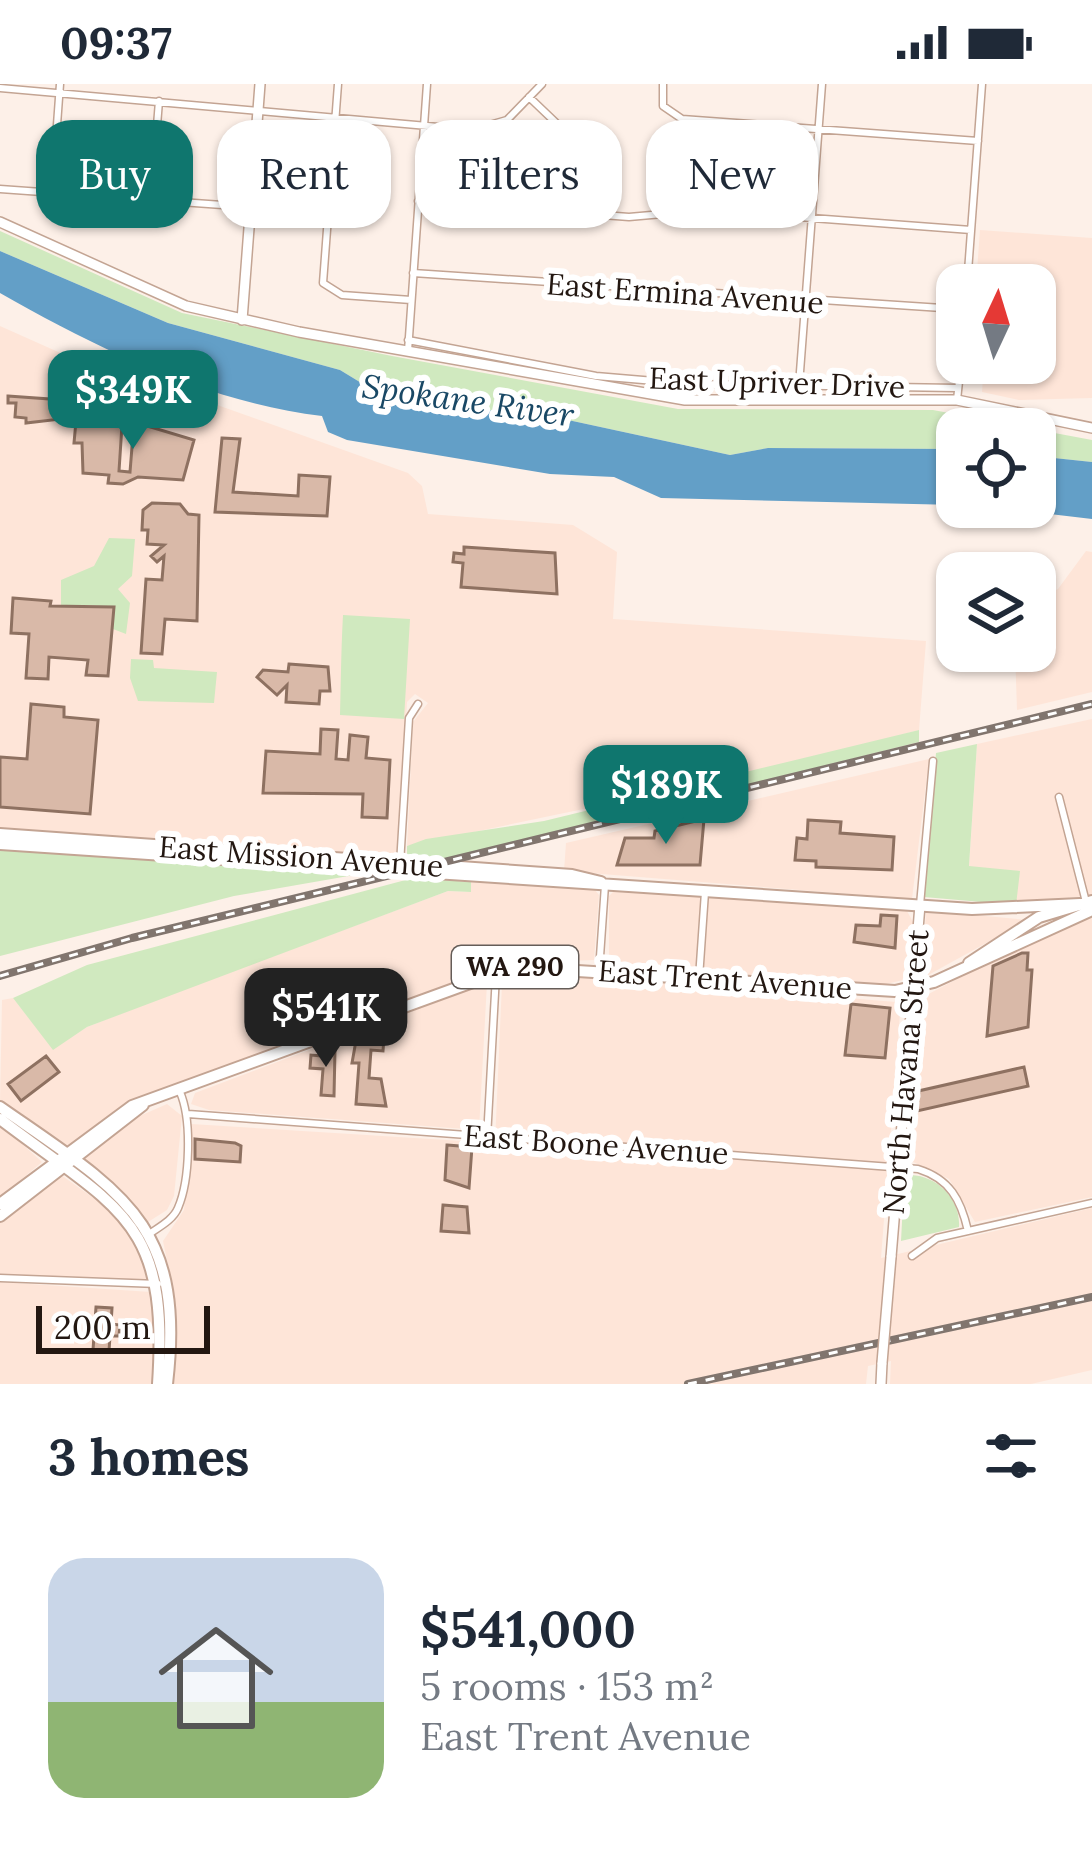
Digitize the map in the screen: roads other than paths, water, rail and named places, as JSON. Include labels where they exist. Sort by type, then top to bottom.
[{"type":"main road","name":"East Mission Avenue","points":[[0,834],[399,868]]},
{"type":"main road","name":"East Mission Avenue","points":[[0,844],[603,882],[1040,917]]},
{"type":"main road","name":"East Mission Avenue","points":[[972,909],[1087,906]]},
{"type":"main road","name":"East Trent Avenue","points":[[967,965],[1040,917],[1087,906]]},
{"type":"main road","name":"East Trent Avenue","points":[[1,1211],[110,1118],[522,965],[878,991],[911,988],[1087,906]]},
{"type":"main road","points":[[0,1113],[62,1161]]},
{"type":"main road","points":[[0,1113],[20,1121],[145,1236],[164,1283],[163,1384]]},
{"type":"street","points":[[257,120],[260,84]]},
{"type":"street","points":[[0,88],[59,88],[258,107],[333,120],[338,84]]},
{"type":"street","points":[[424,120],[427,84]]},
{"type":"street","points":[[663,84],[668,114],[728,120]]},
{"type":"street","points":[[822,84],[818,129],[977,140]]},
{"type":"street","points":[[969,264],[982,84]]},
{"type":"street","points":[[57,120],[59,88]]},
{"type":"street","points":[[507,120],[534,89],[558,120]]},
{"type":"street","points":[[157,120],[159,100]]},
{"type":"street","points":[[0,189],[36,192]]},
{"type":"street","points":[[818,219],[971,230]]},
{"type":"street","name":"East Upriver Drive","points":[[0,222],[153,294],[242,320],[408,346],[685,400],[957,394]]},
{"type":"street","points":[[242,320],[249,228]]},
{"type":"street","points":[[325,228],[322,274],[328,290],[411,300]]},
{"type":"street","points":[[408,346],[416,228]]},
{"type":"street","points":[[798,401],[810,228]]},
{"type":"street","name":"East Ermina Avenue","points":[[413,273],[936,309]]},
{"type":"street","name":"East Upriver Drive","points":[[595,381],[799,384],[957,394],[1092,428]]},
{"type":"street","points":[[957,394],[958,384]]},
{"type":"street","points":[[399,868],[409,718],[418,704]]},
{"type":"street","name":"North Havana Street","points":[[880,1384],[933,761]]},
{"type":"street","points":[[1059,797],[1087,906]]},
{"type":"street","points":[[599,971],[603,882]]},
{"type":"street","points":[[699,978],[705,890]]},
{"type":"street","points":[[487,1138],[496,973]]},
{"type":"street","points":[[145,1236],[177,1212],[188,1114],[180,1092]]},
{"type":"street","name":"East Boone Avenue","points":[[188,1114],[925,1171],[945,1182],[958,1199],[968,1232]]},
{"type":"street","points":[[912,1256],[932,1240],[1092,1203]]},
{"type":"street","points":[[0,1278],[164,1283]]},
{"type":"water","points":[[0,251],[168,323],[340,370],[386,398],[568,420],[730,455],[768,448],[936,449],[936,505],[661,498],[614,477],[550,474],[347,440],[328,432],[322,416],[196,386],[115,353],[0,293]]},
{"type":"water","points":[[1056,458],[1092,462],[1092,519],[1056,515]]},
{"type":"railway","points":[[0,976],[132,938],[1092,704]]},
{"type":"railway","points":[[688,1384],[1092,1297]]},
{"type":"water label","name":"Spokane River","points":[[468,400]]}]
